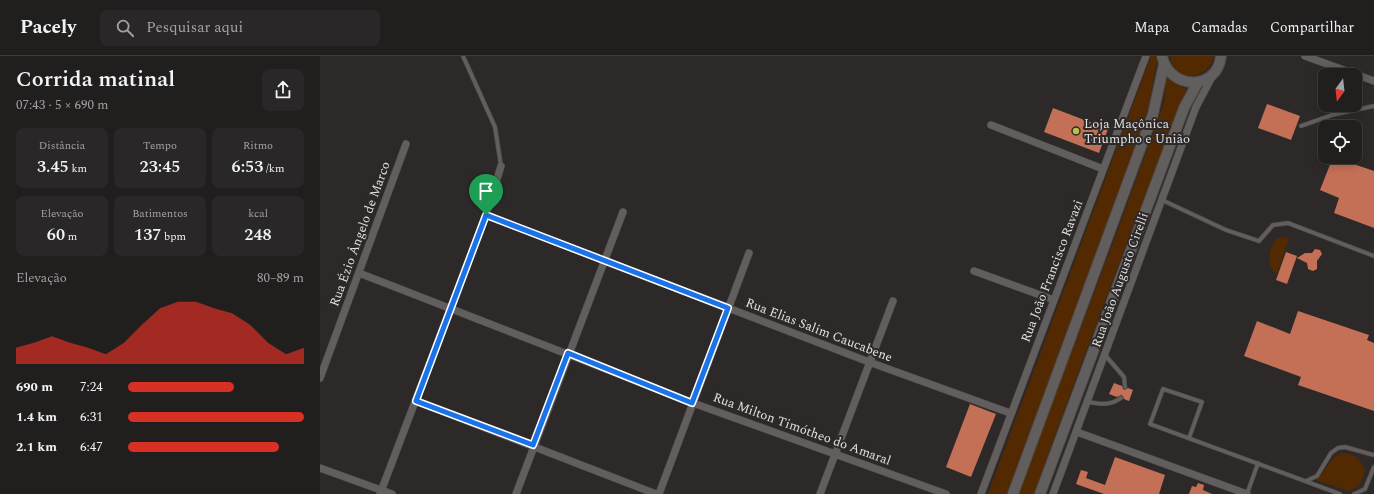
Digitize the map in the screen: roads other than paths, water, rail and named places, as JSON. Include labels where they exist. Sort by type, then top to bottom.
[{"type":"main road","points":[[1163,60],[1170,72],[1178,79],[1187,82],[1198,82],[1213,75],[1221,56]]},
{"type":"main road","points":[[1013,494],[1153,114],[1163,60]]},
{"type":"main road","points":[[1040,494],[1184,108],[1198,82]]},
{"type":"street","name":"Rua João Francisco Ravazi","points":[[981,494],[1010,413],[1146,56]]},
{"type":"street","points":[[1305,56],[1374,81]]},
{"type":"street","name":"Rua João Augusto Cirelli","points":[[1053,494],[1196,107],[1213,75]]},
{"type":"street","points":[[991,125],[1103,169]]},
{"type":"street","name":"Rua Ézio Ângelo de Marco","points":[[320,378],[406,144]]},
{"type":"street","points":[[381,492],[486,215],[501,166]]},
{"type":"street","points":[[516,494],[533,445],[623,212]]},
{"type":"street","name":"Rua Elias Salim Caucabene","points":[[486,215],[869,362],[1010,413]]},
{"type":"street","points":[[416,401],[658,494],[749,253]]},
{"type":"street","points":[[974,271],[1054,300]]},
{"type":"street","name":"Rua Milton Timótheo do Amaral","points":[[359,273],[568,353],[692,403],[946,494]]},
{"type":"street","points":[[820,494],[893,301]]},
{"type":"street","points":[[1077,432],[1247,494]]},
{"type":"street","points":[[320,468],[381,492],[392,494]]},
{"type":"lane","points":[[463,56],[495,127],[501,166]]},
{"type":"lane","points":[[1301,126],[1332,115],[1374,106]]},
{"type":"lane","points":[[1162,200],[1226,230],[1259,241],[1273,225],[1288,223],[1374,256]]},
{"type":"lane","points":[[1105,355],[1124,377],[1125,387]]},
{"type":"lane","points":[[1189,438],[1202,402],[1163,389],[1150,424],[1340,494]]},
{"type":"lane","points":[[1088,402],[1107,404],[1113,403],[1120,398]]},
{"type":"lane","points":[[1306,481],[1317,476],[1331,453],[1338,448],[1345,447],[1374,455]]},
{"type":"lane","points":[[1247,494],[1258,463]]},
{"type":"lane","points":[[1354,494],[1365,488],[1374,467]]},
{"type":"place","name":"Loja Maçônica Triumpho e União","points":[[1076,131]]}]
